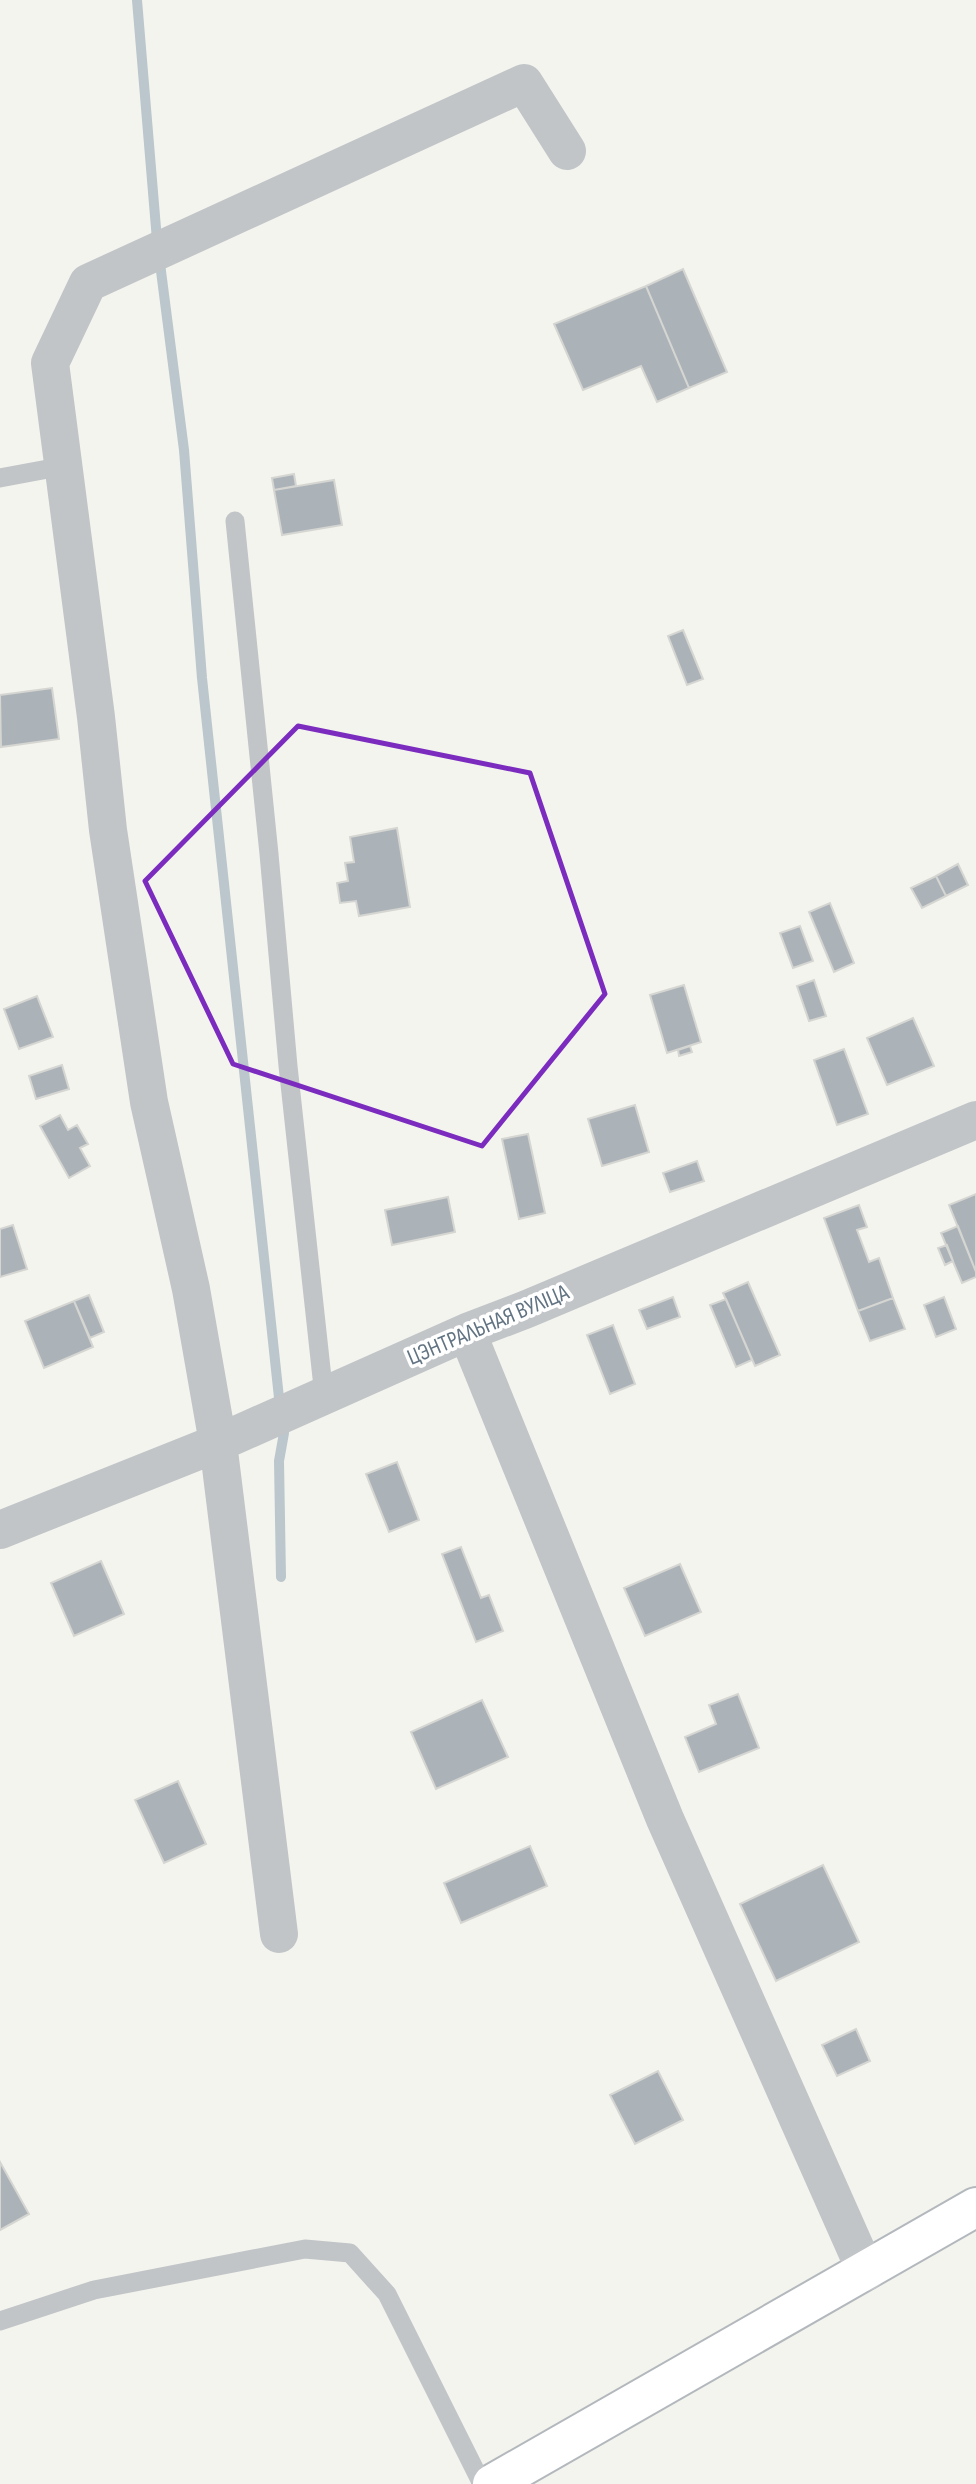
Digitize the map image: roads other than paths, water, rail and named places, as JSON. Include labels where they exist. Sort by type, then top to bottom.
[{"type":"street","points":[[279,1934],[218,1443],[191,1289],[149,1102],[107,830],[96,717],[50,363],[88,282],[524,83],[567,151]]},
{"type":"street","name":"ЦЭНТРАЛЬНАЯ ВУЛІЦА","points":[[0,1530],[218,1443],[467,1332],[976,1120]]},
{"type":"street","points":[[467,1332],[665,1819],[866,2272]]},
{"type":"street","points":[[492,2484],[976,2207]]},
{"type":"lane","points":[[0,478],[64,466]]},
{"type":"lane","points":[[235,520],[288,1066],[324,1396]]},
{"type":"lane","points":[[0,2321],[94,2290],[305,2249],[350,2253],[387,2294],[482,2484]]},
{"type":"waterway","points":[[137,0],[157,240],[184,450],[202,678],[280,1407]]},
{"type":"waterway","points":[[281,1577],[279,1461],[284,1433],[282,1423]]}]
